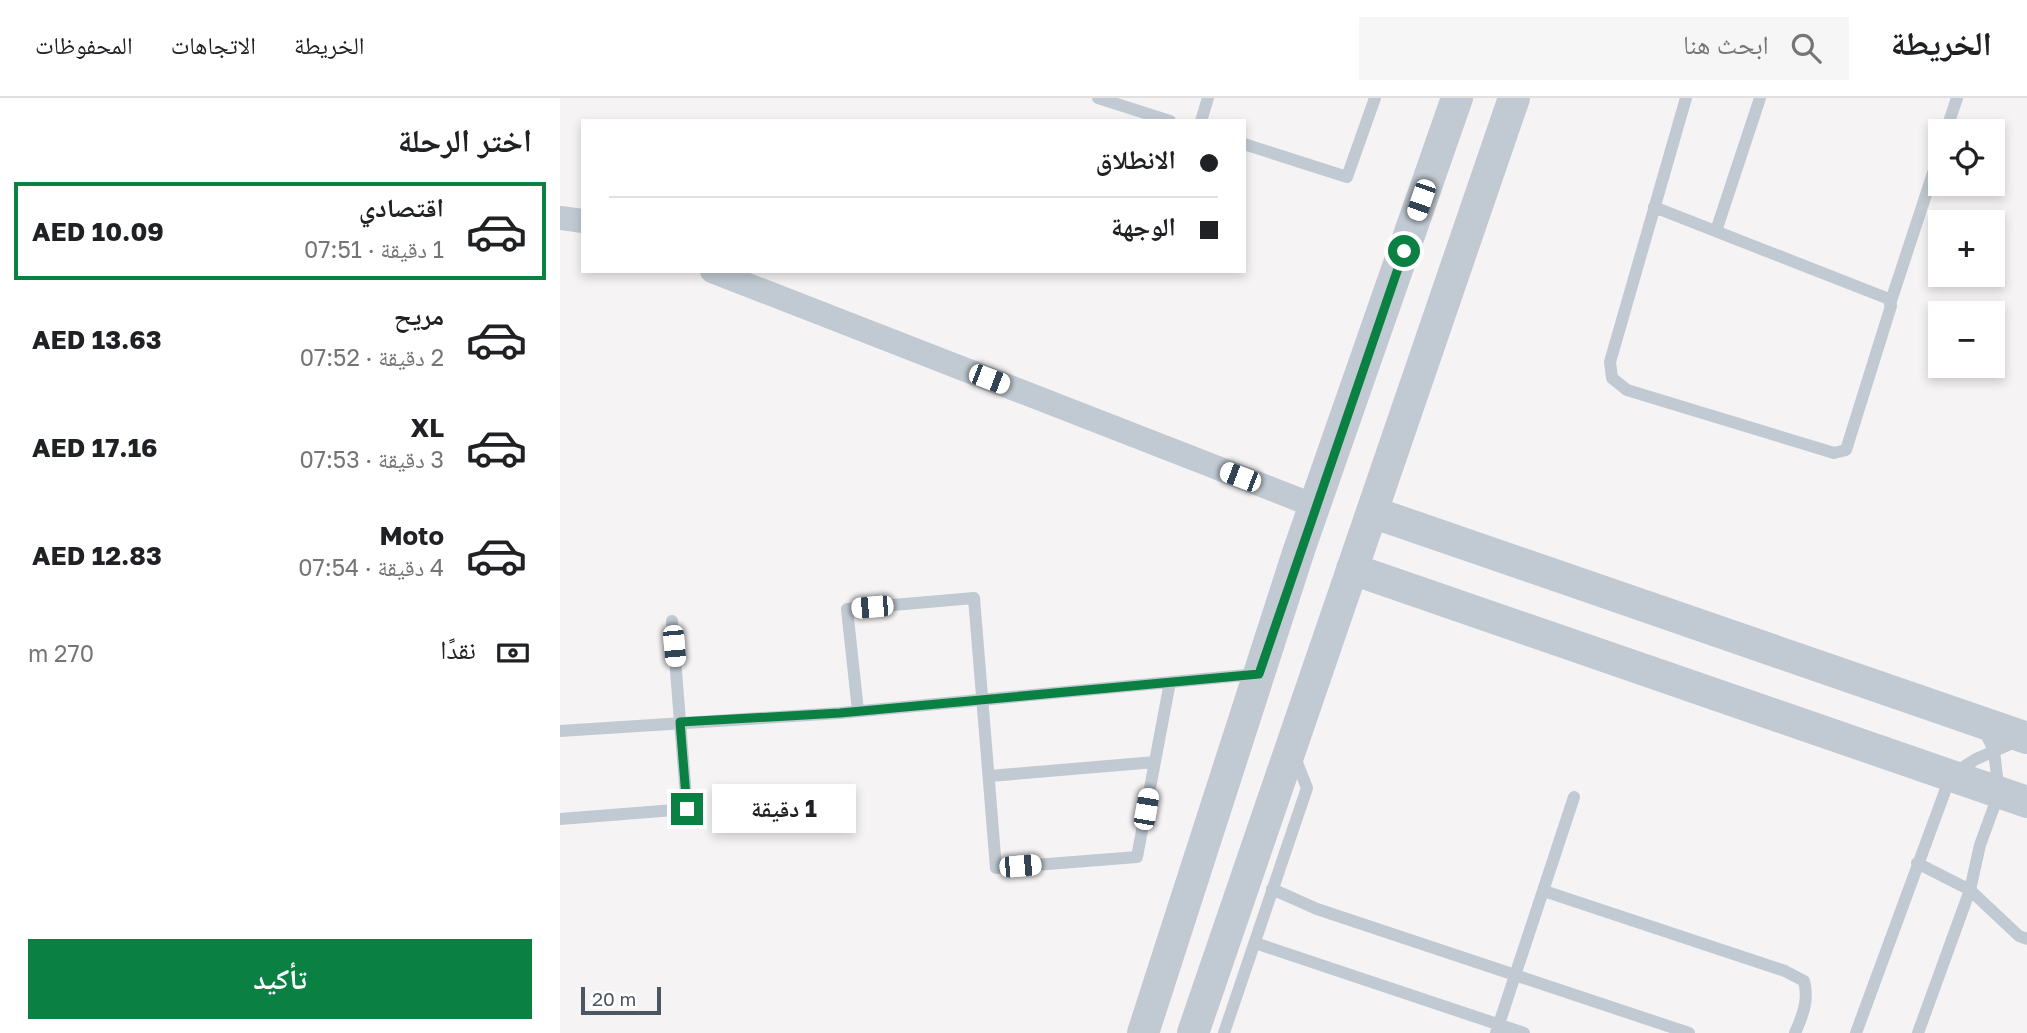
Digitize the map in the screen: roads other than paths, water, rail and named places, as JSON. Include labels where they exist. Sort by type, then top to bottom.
[{"type":"street","points":[[1143,1033],[1315,506],[1457,98]]},
{"type":"street","points":[[1193,1033],[1514,98]]},
{"type":"street","points":[[560,218],[581,221]]},
{"type":"street","points":[[717,273],[1315,506]]},
{"type":"street","points":[[1372,512],[1988,737],[2026,738]]},
{"type":"street","points":[[1352,569],[2013,797]]},
{"type":"lane","points":[[1098,98],[1164,119]]},
{"type":"lane","points":[[1202,119],[1208,98]]},
{"type":"lane","points":[[1246,145],[1347,177],[1375,98]]},
{"type":"lane","points":[[1686,98],[1610,362],[1612,377],[1627,390],[1834,453],[1846,450],[1928,189]]},
{"type":"lane","points":[[1716,230],[1760,98]]},
{"type":"lane","points":[[1950,119],[1957,98]]},
{"type":"lane","points":[[1654,207],[1879,294],[1889,299],[1890,304]]},
{"type":"lane","points":[[858,712],[846,609],[974,597],[996,868],[1137,857],[1170,682]]},
{"type":"lane","points":[[560,819],[687,809],[672,621]]},
{"type":"lane","points":[[560,731],[858,712],[1259,674]]},
{"type":"lane","points":[[1856,1033],[1951,775],[1988,737],[2013,797],[1980,845],[1970,890],[1918,1033]]},
{"type":"lane","points":[[1224,1033],[1307,788],[1290,744]]},
{"type":"lane","points":[[990,776],[1155,762]]},
{"type":"lane","points":[[1497,1029],[1574,797]]},
{"type":"lane","points":[[1917,863],[1970,890],[2019,936],[2027,939]]},
{"type":"lane","points":[[1272,889],[1317,909],[1689,1033]]},
{"type":"lane","points":[[1544,891],[1785,971],[1804,981],[1807,993],[1805,1009],[1795,1033]]},
{"type":"lane","points":[[1255,943],[1497,1029],[1524,1033]]}]
